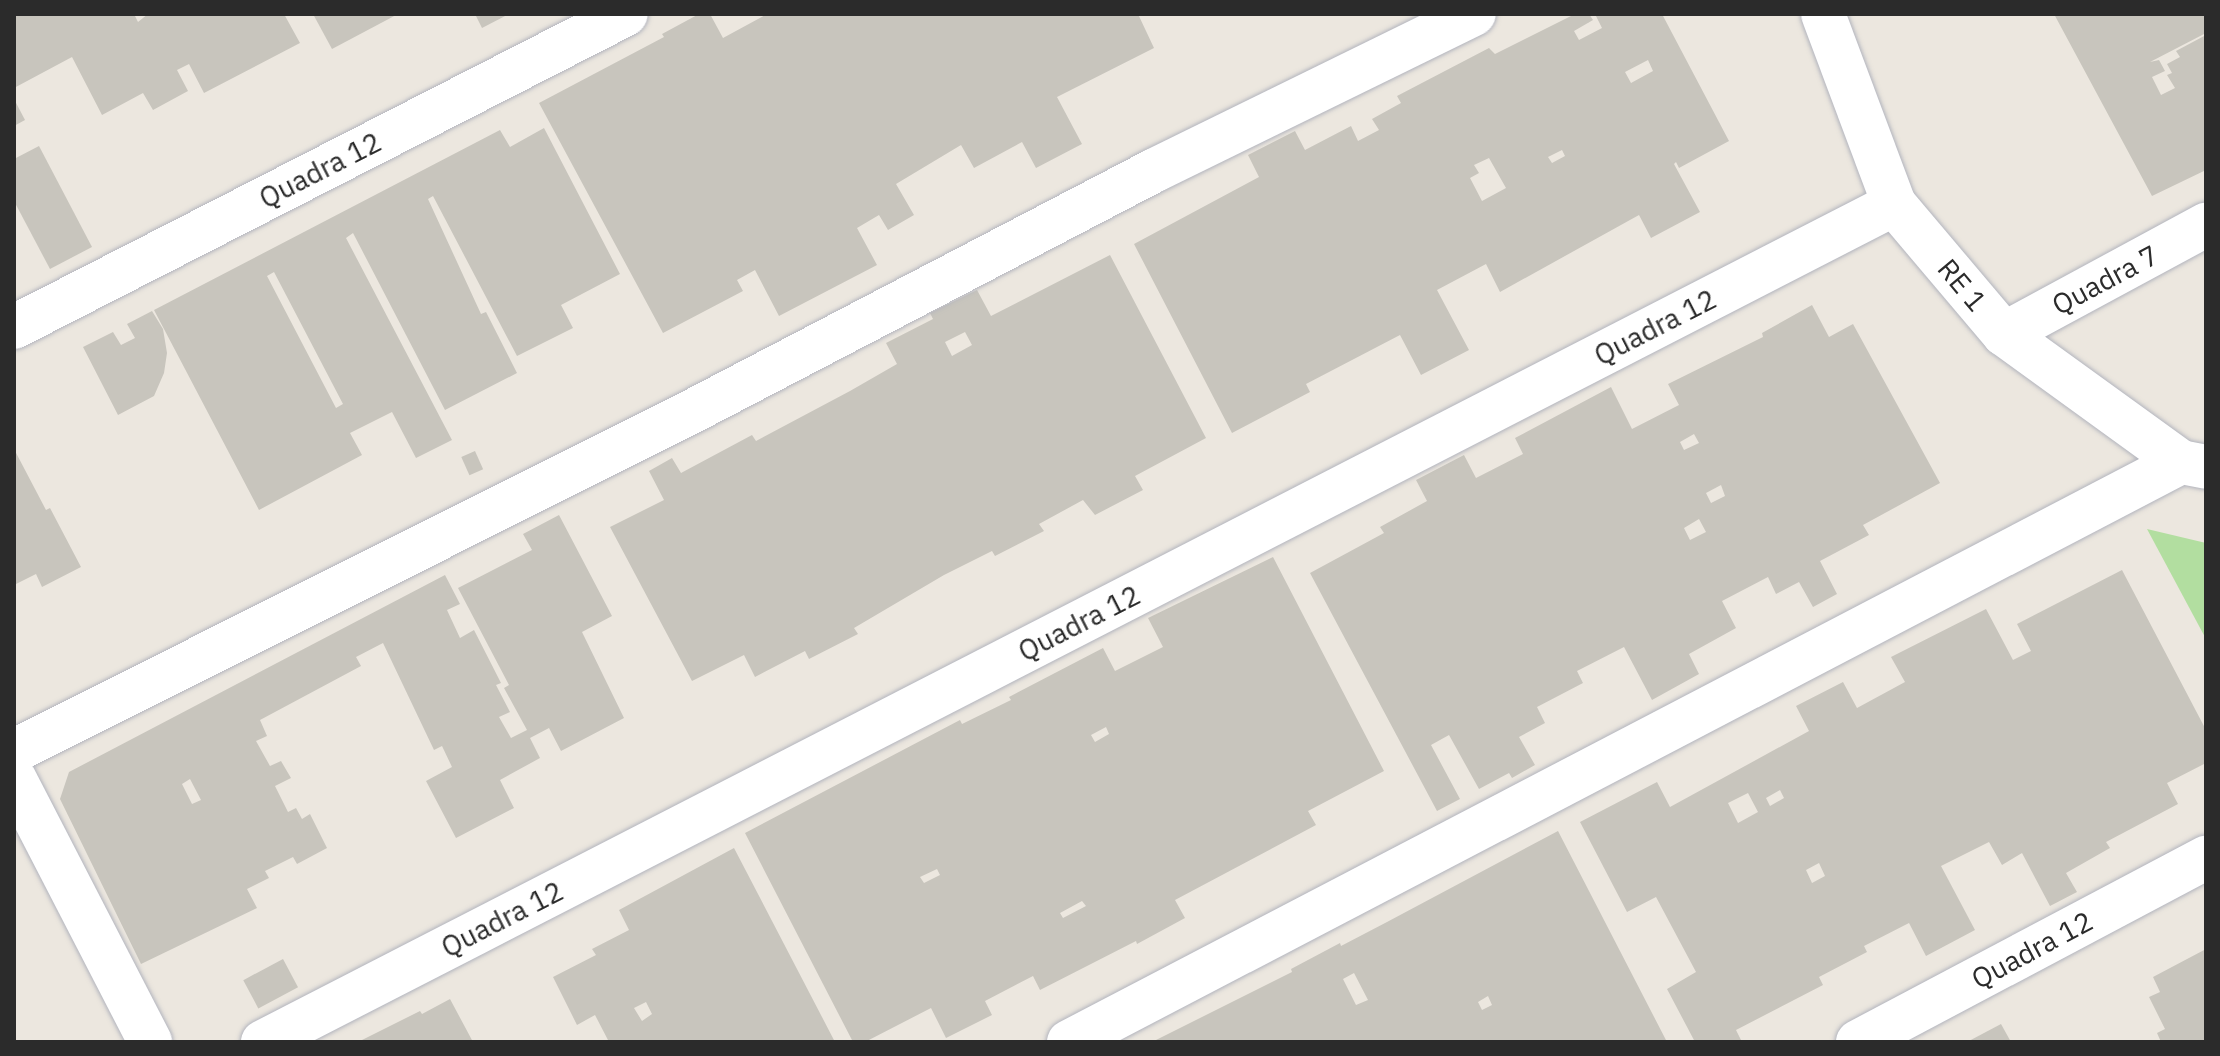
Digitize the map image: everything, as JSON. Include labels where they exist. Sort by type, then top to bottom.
[{"type":"street","name":"Quadra 12","points":[[14,327],[626,14]]},
{"type":"street","points":[[14,751],[691,412],[1130,183],[1474,14]]},
{"type":"street","name":"RE 1","points":[[1823,14],[1894,204],[2004,334],[2193,465]]},
{"type":"street","name":"Quadra 12","points":[[263,1042],[1894,204]]},
{"type":"street","name":"Quadra 7","points":[[2004,334],[2206,225]]},
{"type":"street","points":[[1069,1042],[2193,465]]},
{"type":"street","points":[[14,778],[150,1042]]},
{"type":"street","name":"Quadra 12","points":[[1858,1042],[2206,858]]},
{"type":"green space","points":[[2147,529],[2206,543],[2206,639]]},
{"type":"building","points":[[14,14],[134,14],[138,22],[148,14],[284,14],[300,43],[204,93],[189,64],[177,70],[188,91],[153,110],[143,93],[102,115],[72,57],[14,88]]},
{"type":"building","points":[[313,14],[398,14],[332,49]]},
{"type":"building","points":[[475,14],[509,14],[482,28]]},
{"type":"building","points":[[699,14],[710,14],[723,38],[767,14],[1138,14],[1154,48],[1057,97],[1082,144],[1036,168],[1022,142],[974,168],[961,145],[896,184],[914,215],[888,230],[879,215],[857,228],[877,265],[779,316],[755,270],[737,280],[743,291],[663,333],[539,103],[664,37],[662,34]]},
{"type":"building","points":[[1575,14],[1589,14],[1593,20],[1574,31],[1579,40],[1602,28],[1595,14],[1662,14],[1729,141],[1679,168],[1676,162],[1674,164],[1700,212],[1651,238],[1639,215],[1500,292],[1486,264],[1437,290],[1469,350],[1421,375],[1400,335],[1306,384],[1310,392],[1232,433],[1134,244],[1259,177],[1248,155],[1295,131],[1305,150],[1351,126],[1358,141],[1379,130],[1372,119],[1401,103],[1397,96],[1489,48],[1495,54]],"holes":[[[1648,60],[1653,71],[1631,83],[1625,72]],[[1562,150],[1565,156],[1552,163],[1548,157]],[[1489,158],[1506,188],[1482,201],[1470,178],[1479,173],[1474,165]]]},
{"type":"building","points":[[2054,14],[2206,14],[2206,33],[2150,62],[2159,60],[2165,71],[2152,77],[2161,95],[2175,88],[2167,75],[2172,73],[2167,64],[2180,57],[2176,51],[2206,35],[2206,170],[2152,196]]},
{"type":"building","points":[[14,99],[25,120],[14,126]]},
{"type":"building","points":[[544,128],[620,274],[561,305],[573,328],[517,356],[433,196],[428,199],[481,314],[486,312],[517,373],[445,410],[353,233],[346,238],[452,440],[416,458],[392,412],[350,433],[362,455],[259,510],[154,310],[500,130],[510,147]],"holes":[[[274,272],[343,404],[336,408],[267,276]]]},
{"type":"building","points":[[39,146],[92,247],[50,269],[14,201],[14,159]]},
{"type":"building","points":[[1110,255],[1206,438],[1135,476],[1143,490],[1095,515],[1083,500],[1039,524],[1044,531],[995,556],[992,551],[944,575],[854,628],[858,634],[809,659],[805,651],[755,677],[744,655],[692,681],[610,527],[664,500],[649,471],[672,458],[681,473],[752,435],[756,441],[850,391],[897,364],[886,343],[933,319],[930,313],[977,290],[991,316]],"holes":[[[965,332],[972,345],[952,356],[945,342]]]},
{"type":"building","points":[[1812,305],[1829,337],[1853,324],[1940,483],[1863,525],[1869,535],[1820,561],[1837,594],[1813,607],[1799,582],[1776,594],[1768,577],[1722,601],[1736,628],[1689,654],[1699,674],[1652,700],[1624,647],[1577,671],[1583,683],[1537,707],[1545,723],[1519,737],[1535,765],[1512,778],[1509,773],[1479,789],[1449,735],[1431,745],[1460,799],[1437,811],[1310,573],[1384,533],[1380,527],[1427,501],[1416,480],[1464,455],[1476,478],[1523,454],[1515,438],[1611,387],[1632,429],[1679,405],[1668,384],[1763,337],[1762,333]],"holes":[[[1694,434],[1699,443],[1684,450],[1680,442]],[[1721,485],[1725,496],[1711,503],[1706,493]],[[1699,519],[1706,532],[1690,540],[1684,528]]]},
{"type":"building","points":[[152,311],[163,329],[167,353],[164,373],[154,396],[118,415],[83,347],[113,332],[121,345],[135,338],[127,324]]},
{"type":"building","points":[[14,449],[81,567],[42,587],[36,574],[14,585]]},
{"type":"building","points":[[475,451],[483,469],[469,475],[461,457]]},
{"type":"building","points":[[559,515],[612,616],[582,632],[624,718],[561,751],[549,728],[530,738],[540,758],[500,780],[514,808],[456,838],[426,781],[452,767],[442,746],[434,750],[383,643],[356,657],[361,666],[260,720],[267,736],[256,741],[270,766],[281,761],[291,778],[275,786],[288,812],[296,808],[302,819],[310,814],[327,848],[297,864],[293,857],[265,871],[269,878],[247,889],[257,908],[141,964],[60,799],[69,772],[445,575],[460,604],[447,610],[460,638],[474,630],[501,683],[496,685],[510,712],[499,717],[511,738],[527,730],[504,688],[509,685],[458,588],[532,550],[523,534]],"holes":[[[190,779],[201,800],[192,804],[182,784]]]},
{"type":"building","points":[[1273,557],[1384,771],[1308,811],[1316,825],[1175,900],[1185,918],[1137,944],[1136,941],[1040,990],[1033,976],[985,1001],[992,1015],[946,1038],[931,1008],[865,1042],[853,1042],[745,833],[960,720],[962,724],[1011,700],[1009,697],[1103,648],[1115,671],[1163,647],[1148,618]],"holes":[[[1106,727],[1109,734],[1095,742],[1091,735]],[[937,869],[940,875],[924,883],[920,877]],[[1082,901],[1086,906],[1063,918],[1060,913]]]},
{"type":"building","points":[[2122,570],[2206,730],[2206,763],[2167,783],[2178,804],[2106,842],[2110,848],[2066,873],[2077,892],[2050,906],[2022,853],[2002,865],[1989,842],[1941,866],[1975,930],[1926,956],[1909,923],[1864,946],[1867,952],[1819,977],[1823,985],[1736,1030],[1742,1042],[1695,1042],[1667,989],[1696,972],[1656,897],[1627,912],[1580,822],[1657,782],[1670,807],[1809,731],[1796,706],[1843,682],[1857,708],[1905,682],[1891,657],[1986,609],[2013,660],[2031,651],[2017,624]],"holes":[[[1780,790],[1784,798],[1770,806],[1766,798]],[[1748,793],[1758,812],[1738,823],[1728,803]],[[1819,863],[1825,876],[1812,883],[1806,870]]]},
{"type":"building","points":[[1558,831],[1667,1042],[1152,1042],[1292,972],[1291,969],[1340,943],[1341,946]],"holes":[[[1354,973],[1368,1000],[1356,1005],[1343,979]],[[1488,996],[1492,1005],[1482,1010],[1478,1002]]]},
{"type":"building","points":[[734,848],[835,1042],[609,1042],[595,1015],[577,1025],[553,977],[596,955],[592,949],[629,930],[619,910]],"holes":[[[646,1002],[652,1014],[642,1021],[634,1008]]]},
{"type":"building","points":[[2206,949],[2206,1042],[2161,1042],[2157,1033],[2165,1029],[2149,997],[2160,992],[2153,977]]},
{"type":"building","points":[[283,959],[298,987],[258,1008],[243,980]]},
{"type":"building","points":[[450,999],[473,1042],[358,1042],[420,1011],[422,1014]]},
{"type":"building","points":[[2001,1024],[2011,1042],[1967,1042]]}]
